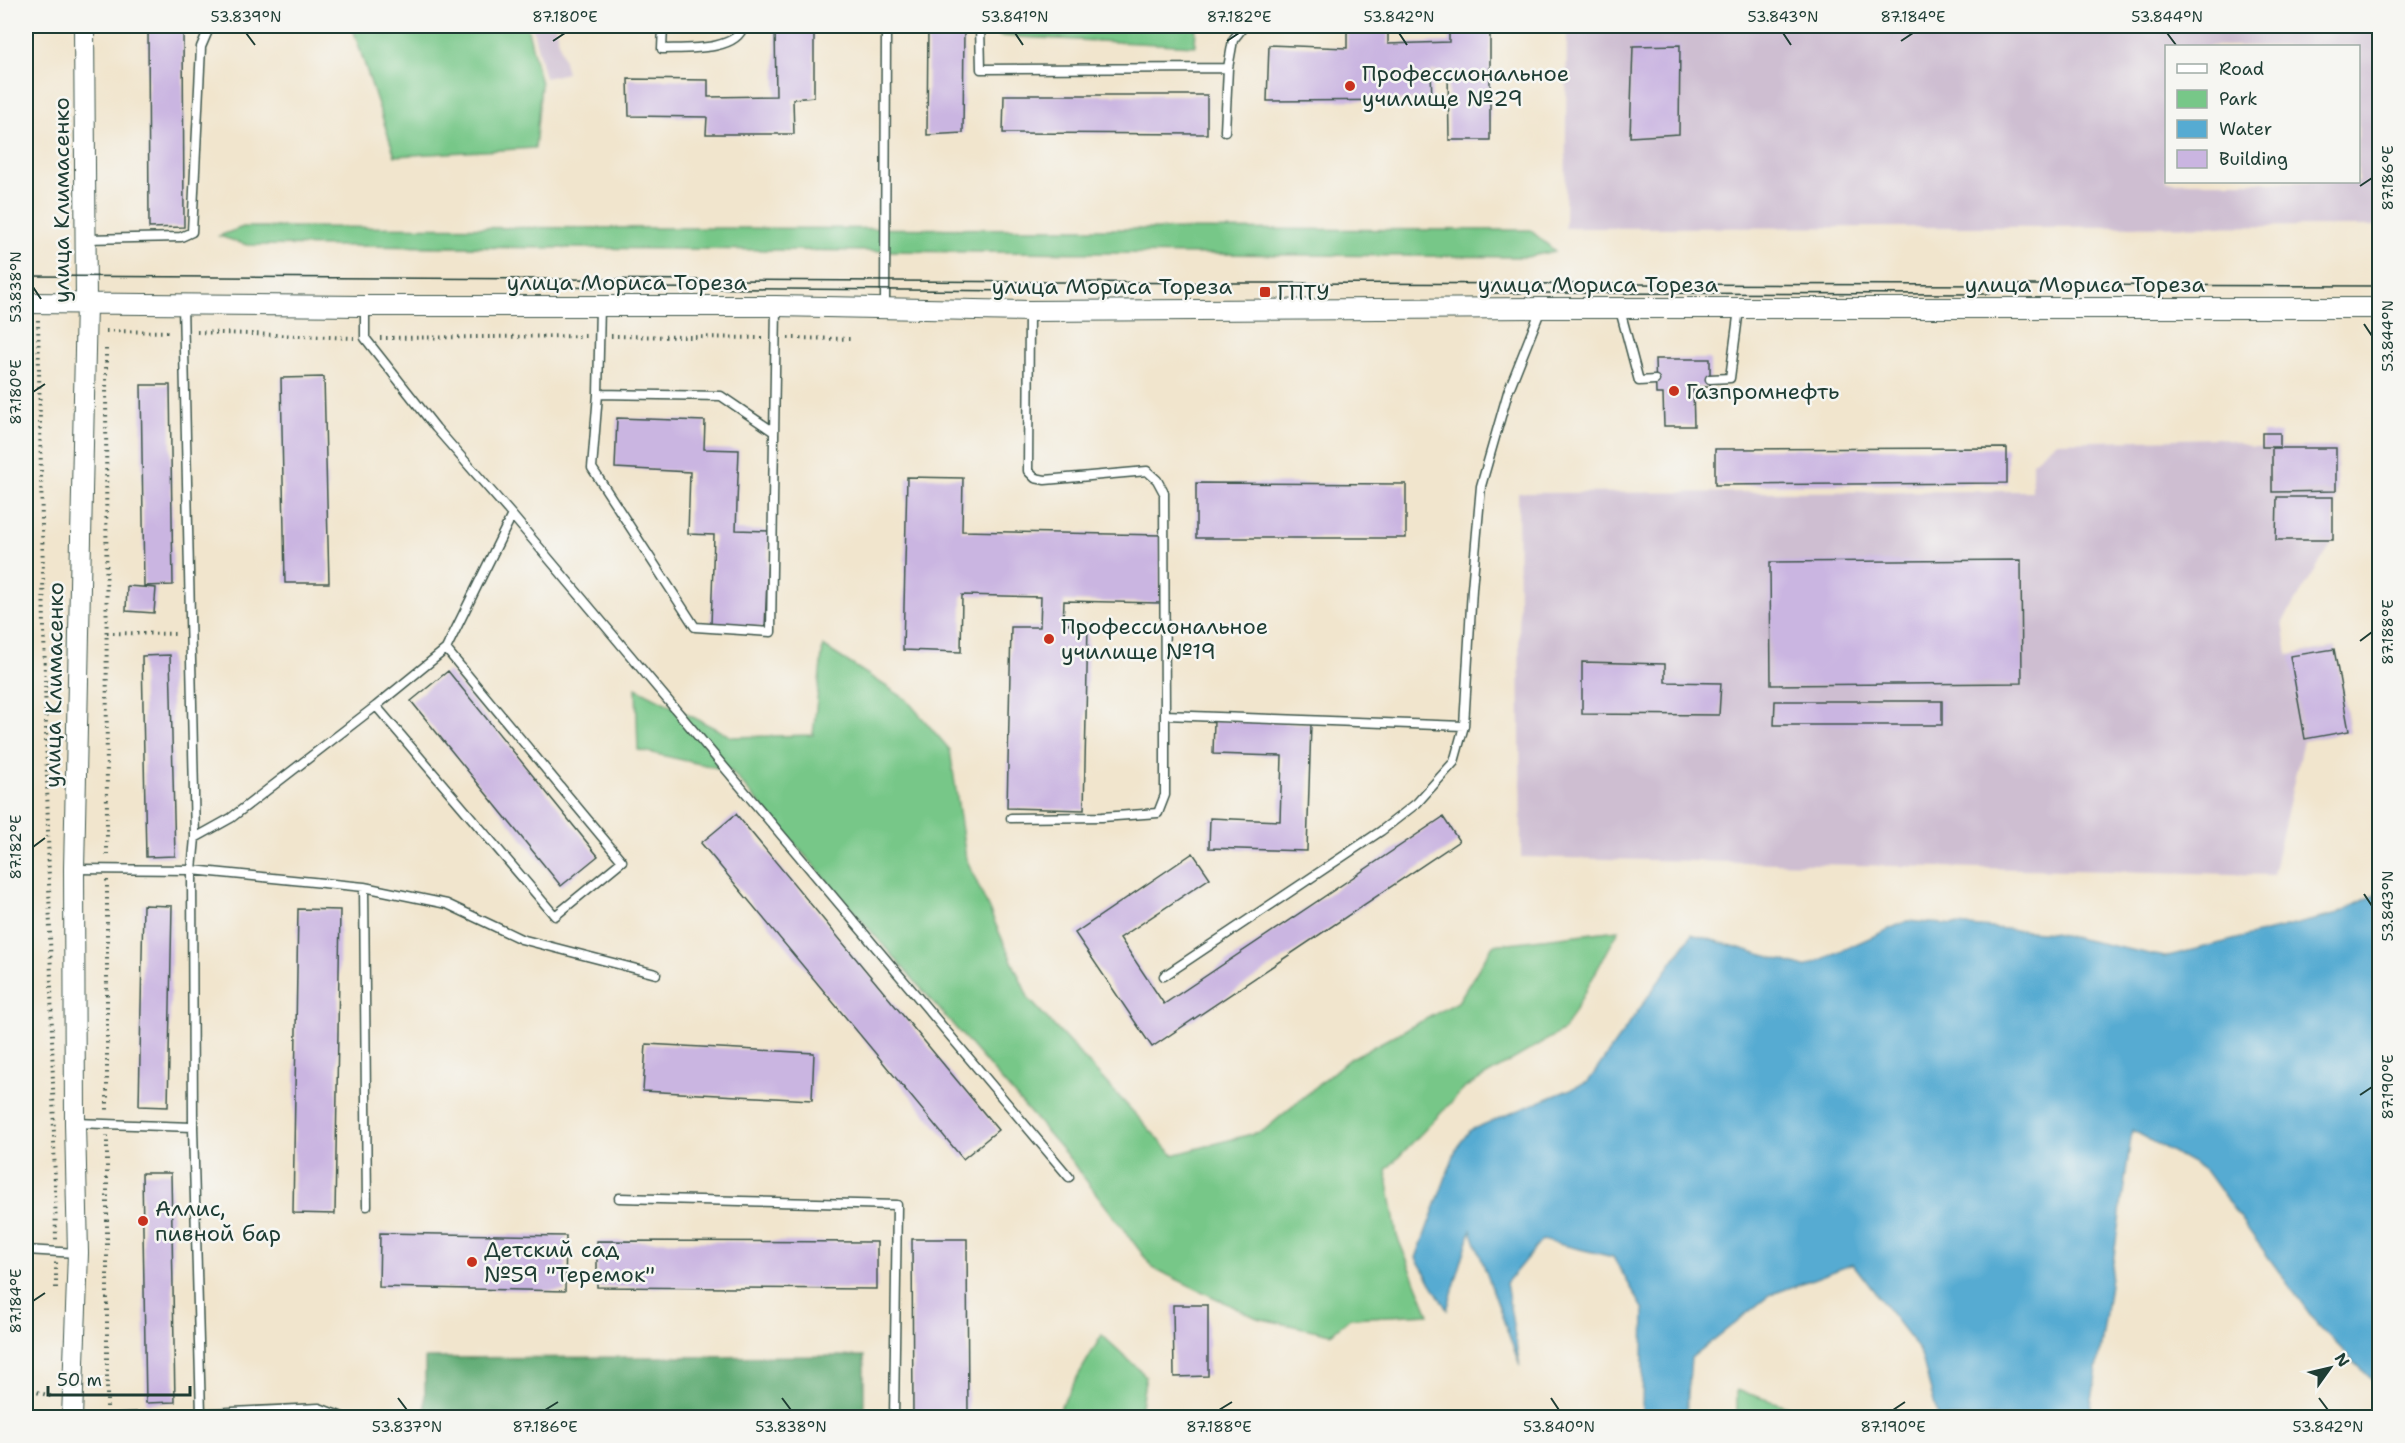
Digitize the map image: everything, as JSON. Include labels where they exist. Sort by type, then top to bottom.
[{"type":"street","name":"улица Климасенко","points":[[63,1412],[78,1253],[74,869],[86,303],[84,26]]},
{"type":"street","name":"улица Мориса Тореза","points":[[31,303],[776,306],[1029,311],[1541,308],[1620,310],[2379,308]]},
{"type":"lane","points":[[86,239],[181,237],[192,232],[201,47],[210,26]]},
{"type":"lane","points":[[663,26],[662,49],[713,47],[730,41],[741,31],[742,26]]},
{"type":"lane","points":[[885,309],[886,26]]},
{"type":"lane","points":[[980,26],[981,69],[1228,68]]},
{"type":"lane","points":[[1225,131],[1228,68],[1233,40],[1244,26]]},
{"type":"lane","points":[[183,304],[195,838],[192,870],[193,1126],[201,1414]]},
{"type":"lane","points":[[365,306],[365,338],[436,428],[512,515],[1069,1177]]},
{"type":"lane","points":[[600,306],[598,394],[592,468],[695,627],[771,632],[776,306]]},
{"type":"lane","points":[[1164,976],[1381,831],[1417,803],[1454,762],[1464,726],[1481,486],[1508,392],[1541,308]]},
{"type":"lane","points":[[1710,379],[1730,378],[1739,308]]},
{"type":"lane","points":[[1620,310],[1639,381],[1655,380]]},
{"type":"lane","points":[[1011,818],[1102,817],[1158,813],[1165,795],[1164,493],[1157,480],[1147,471],[1045,480],[1035,478],[1028,471],[1029,311]]},
{"type":"lane","points":[[598,394],[721,396],[774,432]]},
{"type":"lane","points":[[195,838],[231,818],[446,649],[512,515]]},
{"type":"lane","points":[[376,706],[555,916],[622,861],[446,649]]},
{"type":"lane","points":[[1165,715],[1464,726]]},
{"type":"lane","points":[[74,869],[192,870],[364,887],[447,904],[521,939],[656,974]]},
{"type":"lane","points":[[364,887],[367,1206]]},
{"type":"lane","points":[[75,1123],[193,1126]]},
{"type":"lane","points":[[620,1198],[897,1205],[894,1418]]},
{"type":"lane","points":[[26,1250],[78,1253]]},
{"type":"lane","points":[[106,1418],[319,1408],[345,1418]]},
{"type":"path","points":[[31,303],[56,1296]]},
{"type":"path","points":[[106,331],[365,338],[599,336],[852,339]]},
{"type":"path","points":[[107,633],[190,634]]},
{"type":"path","points":[[55,1386],[55,1397],[63,1412]]},
{"type":"path","points":[[26,1389],[55,1397]]},
{"type":"shaded area","points":[[532,26],[555,26],[567,73],[545,78]]},
{"type":"shaded area","points":[[1567,26],[2379,26],[2379,226],[1565,228]]},
{"type":"shaded area","points":[[2220,438],[2252,447],[2338,447],[2334,540],[2283,621],[2288,655],[2336,647],[2350,732],[2303,741],[2273,875],[1521,857],[1518,493],[2032,491],[2032,462],[2056,442]]},
{"type":"green space","points":[[352,26],[527,26],[541,84],[535,148],[395,156]]},
{"type":"green space","points":[[999,26],[1196,26],[1195,46],[999,36]]},
{"type":"green space","points":[[243,227],[1530,230],[1555,251],[1527,257],[247,245],[219,236]]},
{"type":"green space","points":[[823,646],[906,699],[950,750],[966,858],[1029,999],[1173,1155],[1263,1131],[1348,1060],[1458,1002],[1493,945],[1619,930],[1564,1030],[1466,1087],[1386,1170],[1397,1236],[1429,1314],[1350,1318],[1331,1334],[1257,1318],[1153,1268],[1066,1154],[731,771],[638,750],[636,688],[732,737],[813,735]]},
{"type":"green space","points":[[1102,1335],[1146,1376],[1139,1417],[1058,1417],[1062,1403]]},
{"type":"green space","points":[[864,1356],[864,1417],[425,1417],[425,1358]]},
{"type":"green space","points":[[1737,1390],[1820,1417],[1737,1417]]},
{"type":"water","points":[[2379,892],[2379,1387],[2317,1324],[2205,1170],[2132,1130],[2089,1417],[1938,1417],[1920,1351],[1853,1264],[1770,1295],[1691,1358],[1686,1417],[1651,1417],[1642,1409],[1644,1310],[1613,1257],[1542,1240],[1506,1283],[1520,1366],[1471,1230],[1447,1310],[1416,1258],[1457,1147],[1470,1130],[1588,1082],[1692,934],[1805,967],[1907,921],[2053,933],[2164,957],[2334,915]]},
{"type":"building","points":[[148,26],[183,26],[184,227],[149,228]]},
{"type":"building","points":[[775,26],[814,26],[814,97],[793,99],[794,134],[706,134],[707,117],[629,116],[628,79],[708,80],[708,97],[776,96]]},
{"type":"building","points":[[928,26],[964,26],[963,133],[927,135]]},
{"type":"building","name":"Профессиональное училище №29","points":[[1347,26],[1388,26],[1388,44],[1449,42],[1449,26],[1490,26],[1490,140],[1449,140],[1448,72],[1431,71],[1432,100],[1267,101],[1269,45],[1347,48]]},
{"type":"building","points":[[1680,45],[1679,134],[1630,137],[1633,46]]},
{"type":"building","points":[[1004,95],[1207,95],[1207,134],[1003,133]]},
{"type":"building","name":"Газпромнефть","points":[[1655,359],[1710,359],[1710,387],[1693,387],[1694,426],[1664,426],[1663,394],[1656,394]]},
{"type":"building","points":[[324,377],[329,583],[285,583],[281,378]]},
{"type":"building","points":[[141,385],[170,385],[173,585],[144,586]]},
{"type":"building","points":[[617,418],[705,421],[704,449],[739,450],[736,530],[769,531],[765,627],[711,625],[714,535],[688,534],[690,472],[615,468]]},
{"type":"building","points":[[2262,433],[2280,433],[2280,447],[2262,447]]},
{"type":"building","points":[[2007,448],[2007,483],[1715,485],[1715,449]]},
{"type":"building","points":[[2272,448],[2336,448],[2336,491],[2272,492]]},
{"type":"building","name":"Профессиональное училище №19","points":[[907,477],[963,478],[962,531],[1161,535],[1160,603],[1064,601],[1063,624],[1088,624],[1084,810],[1007,808],[1011,627],[1040,627],[1041,597],[962,595],[961,652],[903,650]]},
{"type":"building","points":[[1196,483],[1406,484],[1406,538],[1196,538]]},
{"type":"building","points":[[2277,497],[2333,497],[2333,540],[2276,540]]},
{"type":"building","points":[[28,537],[28,576],[26,576],[26,538]]},
{"type":"building","points":[[2021,560],[2022,683],[1771,685],[1770,562]]},
{"type":"building","points":[[127,586],[156,588],[154,613],[126,611]]},
{"type":"building","points":[[2334,649],[2349,731],[2305,739],[2290,656]]},
{"type":"building","points":[[170,655],[175,856],[146,857],[142,656]]},
{"type":"building","points":[[1582,662],[1665,664],[1665,682],[1721,683],[1719,715],[1582,714]]},
{"type":"building","points":[[448,671],[598,856],[561,886],[411,701]]},
{"type":"building","points":[[1775,701],[1942,701],[1942,725],[1774,725]]},
{"type":"building","points":[[1214,720],[1311,724],[1307,851],[1209,848],[1210,818],[1280,821],[1282,756],[1213,754]]},
{"type":"building","points":[[736,814],[998,1130],[963,1159],[701,843]]},
{"type":"building","points":[[1443,817],[1459,841],[1152,1047],[1075,933],[1193,853],[1210,878],[1120,938],[1164,1004]]},
{"type":"building","points":[[143,905],[172,906],[168,1107],[139,1106]]},
{"type":"building","points":[[298,909],[340,910],[335,1214],[293,1213]]},
{"type":"building","points":[[646,1044],[814,1053],[812,1100],[643,1091]]},
{"type":"building","points":[[142,1173],[171,1173],[175,1402],[146,1403]]},
{"type":"building","name":"Детский сад №59 \"Теремок\"","points":[[380,1233],[566,1236],[565,1291],[379,1287]]},
{"type":"building","points":[[912,1239],[967,1239],[968,1418],[913,1418]]},
{"type":"building","points":[[597,1241],[877,1242],[877,1289],[597,1287]]},
{"type":"building","points":[[1173,1305],[1208,1305],[1208,1376],[1174,1377]]},
{"type":"tram line","points":[[26,276],[1238,283],[2380,286]]},
{"type":"tram line","points":[[526,287],[1033,291]]},
{"type":"tram line","points":[[1483,293],[1990,294]]},
{"type":"place","name":"Профессиональное училище №29","points":[[1350,86]]},
{"type":"place","name":"ГПТУ","points":[[1265,292]]},
{"type":"place","name":"Газпромнефть","points":[[1674,391]]},
{"type":"place","name":"Профессиональное училище №19","points":[[1049,639]]},
{"type":"place","name":"Аллис, пивной бар","points":[[143,1221]]},
{"type":"place","name":"Детский сад №59 \"Теремок\"","points":[[472,1262]]}]
